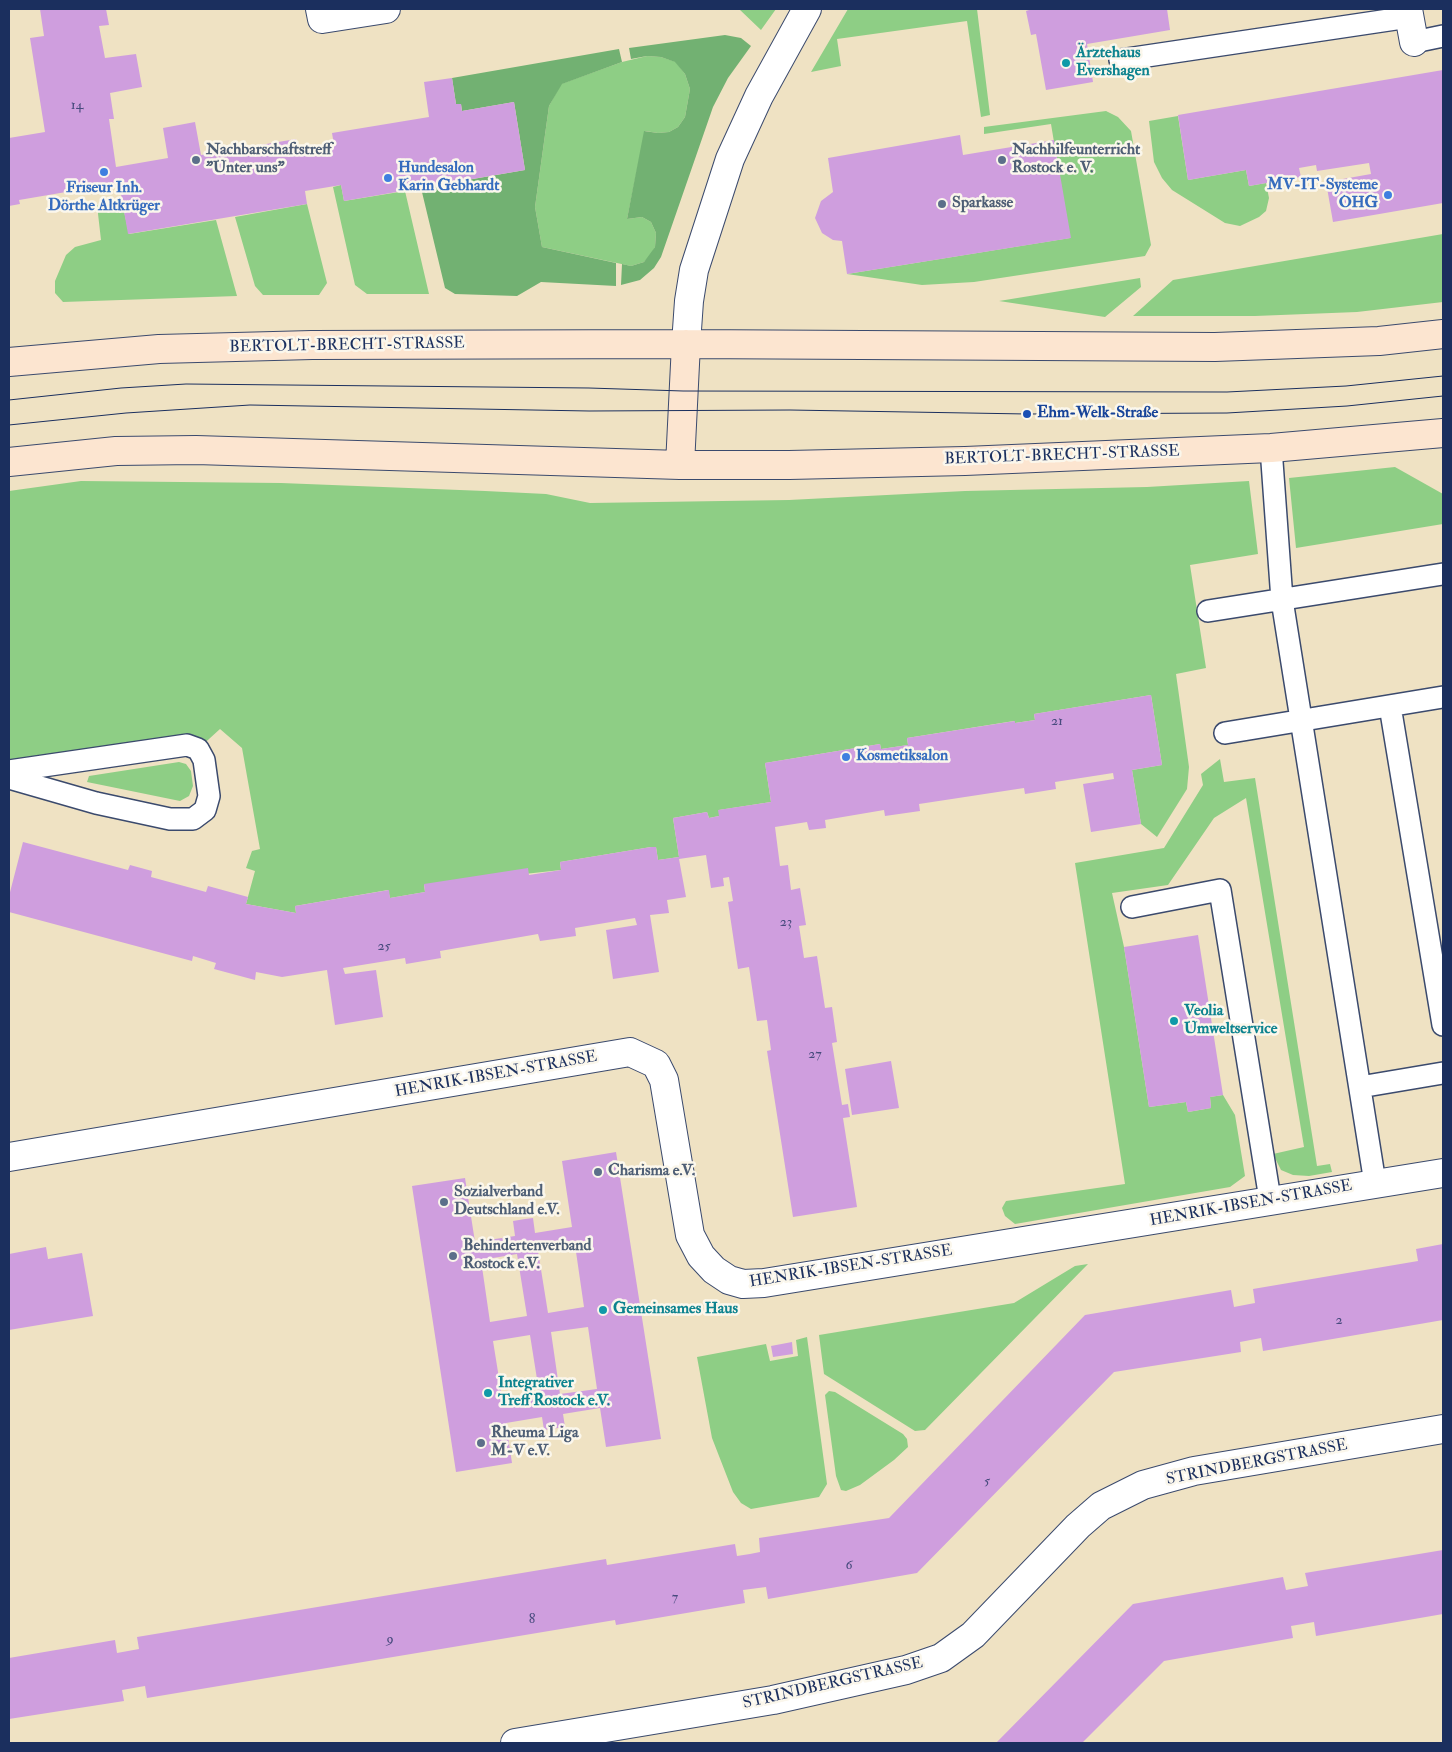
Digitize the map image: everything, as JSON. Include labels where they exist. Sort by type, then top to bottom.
[{"type":"main road","name":"BERTOLT-BRECHT-STRASSE","points":[[9,362],[159,349],[312,345],[686,344],[1215,347],[1379,341],[1443,334]]},
{"type":"main road","points":[[680,465],[686,344]]},
{"type":"main road","name":"BERTOLT-BRECHT-STRASSE","points":[[9,462],[116,451],[196,450],[680,465],[965,460],[1271,448],[1443,433]]},
{"type":"street","points":[[320,9],[322,19],[386,9]]},
{"type":"street","points":[[686,344],[689,301],[702,243],[730,159],[758,96],[807,9]]},
{"type":"street","name":"HENRIK-IBSEN-STRASSE","points":[[9,1157],[630,1052],[656,1064],[664,1080],[690,1235],[701,1256],[714,1270],[729,1280],[743,1284],[764,1283],[1270,1199],[1443,1173]]},
{"type":"street","name":"STRINDBERGSTRASSE","points":[[514,1743],[773,1700],[906,1670],[941,1658],[973,1634],[1078,1526],[1102,1506],[1143,1485],[1194,1471],[1443,1429]]},
{"type":"lane","points":[[1120,60],[1410,22],[1443,36]]},
{"type":"lane","points":[[1271,448],[1282,600],[1375,1183]]},
{"type":"lane","points":[[1208,612],[1443,574]]},
{"type":"lane","points":[[1225,733],[1443,697]]},
{"type":"lane","points":[[1390,706],[1443,1025]]},
{"type":"lane","points":[[9,771],[187,745],[198,749],[204,760],[209,796],[205,810],[193,819],[170,819],[96,803],[9,778]]},
{"type":"lane","points":[[1132,907],[1220,890],[1270,1199]]},
{"type":"lane","points":[[1360,1087],[1443,1073]]},
{"type":"green space","points":[[739,9],[776,9],[761,30]]},
{"type":"green space","points":[[848,9],[977,9],[990,115],[981,117],[967,21],[837,39],[841,66],[811,72]]},
{"type":"green space","points":[[725,35],[741,38],[751,46],[728,78],[713,107],[661,257],[654,268],[640,280],[621,285],[622,264],[631,266],[644,262],[655,247],[656,233],[651,222],[642,217],[627,219],[644,131],[669,132],[678,127],[685,117],[690,89],[685,74],[675,62],[661,57],[647,56],[631,59],[629,48]]},
{"type":"green space","points":[[619,49],[622,62],[562,84],[549,106],[535,207],[542,247],[616,263],[616,286],[541,282],[517,296],[455,294],[445,288],[421,188],[525,170],[514,102],[462,111],[461,104],[456,104],[452,78]]},
{"type":"green space","points":[[647,56],[661,57],[676,62],[685,74],[690,89],[685,117],[678,127],[669,132],[645,131],[627,219],[642,217],[651,222],[656,233],[655,247],[651,255],[644,262],[631,266],[542,247],[535,207],[549,106],[561,84],[622,62]]},
{"type":"green space","points":[[1106,111],[1118,117],[1131,131],[1151,245],[1145,256],[974,282],[922,285],[847,274],[1070,238],[1051,124],[984,134],[984,127]]},
{"type":"green space","points":[[1178,116],[1188,180],[1246,170],[1249,186],[1266,183],[1269,198],[1266,211],[1259,217],[1240,226],[1225,223],[1172,190],[1162,178],[1154,162],[1149,121]]},
{"type":"green space","points":[[341,185],[344,201],[405,191],[429,294],[367,294],[355,285],[333,187]]},
{"type":"green space","points":[[122,202],[129,234],[216,220],[237,296],[63,302],[55,293],[55,281],[66,255],[75,247],[101,240],[97,205]]},
{"type":"green space","points":[[307,204],[327,283],[319,295],[263,295],[255,286],[235,217]]},
{"type":"green space","points":[[1443,234],[1443,302],[1357,312],[1255,316],[1133,316],[1173,280]]},
{"type":"green space","points":[[1140,278],[1141,287],[1105,317],[999,301]]},
{"type":"green space","points":[[1395,467],[1443,494],[1443,524],[1296,548],[1289,478]]},
{"type":"green space","points":[[81,481],[281,483],[485,491],[546,494],[590,503],[789,500],[965,491],[1147,487],[1249,481],[1258,554],[1190,565],[1206,668],[1176,674],[1189,767],[1187,789],[1157,837],[1141,824],[1132,770],[1162,765],[1151,695],[1034,714],[1035,720],[1015,723],[1014,721],[907,738],[908,745],[881,749],[880,744],[765,763],[771,802],[719,810],[719,816],[709,818],[707,812],[673,818],[679,857],[658,860],[656,847],[651,847],[560,862],[561,870],[424,885],[425,892],[390,898],[388,890],[295,906],[296,913],[246,904],[255,871],[246,868],[252,851],[260,849],[242,748],[220,729],[198,749],[9,771],[9,491]]},
{"type":"green space","points":[[1220,759],[1224,782],[1255,778],[1317,1166],[1330,1164],[1332,1172],[1309,1176],[1293,1175],[1281,1170],[1273,1154],[1304,1147],[1246,798],[1214,818],[1168,885],[1112,893],[1124,947],[1149,1107],[1186,1102],[1188,1112],[1211,1108],[1210,1097],[1223,1095],[1235,1115],[1245,1176],[1230,1187],[1015,1224],[1005,1216],[1002,1208],[1006,1201],[1125,1184],[1075,863],[1164,848],[1203,785],[1201,774]]},
{"type":"green space","points":[[179,762],[186,764],[191,771],[193,786],[189,796],[180,801],[87,782],[89,776]]},
{"type":"green space","points":[[1088,1264],[925,1430],[915,1431],[824,1374],[819,1335],[1014,1303],[1075,1266]]},
{"type":"green space","points":[[807,1337],[827,1484],[819,1497],[751,1509],[741,1503],[733,1492],[712,1438],[697,1357],[766,1344],[770,1361],[798,1356],[796,1340]]},
{"type":"green space","points":[[829,1391],[835,1392],[903,1434],[907,1439],[908,1447],[894,1460],[860,1485],[846,1491],[841,1490],[836,1476],[825,1395]]},
{"type":"building","points":[[40,9],[106,9],[109,25],[99,26],[105,58],[136,54],[142,87],[110,93],[114,119],[109,119],[116,167],[168,158],[163,128],[195,122],[201,155],[296,139],[298,151],[334,145],[332,133],[429,117],[424,82],[452,78],[456,104],[461,104],[462,111],[514,102],[525,170],[344,201],[341,185],[305,191],[307,204],[128,234],[119,183],[19,200],[20,204],[9,206],[9,138],[45,132],[30,38],[44,36]]},
{"type":"building","name":"Ärztehaus Evershagen","points":[[1032,9],[1167,9],[1170,30],[1087,44],[1093,82],[1046,90],[1036,34],[1031,35],[1026,11]]},
{"type":"building","points":[[1443,70],[1443,203],[1333,222],[1326,182],[1371,174],[1369,163],[1317,171],[1316,165],[1299,168],[1301,177],[1249,186],[1246,170],[1188,180],[1178,115]]},
{"type":"building","name":"Sparkasse","points":[[960,135],[963,155],[1054,140],[1071,238],[847,274],[842,241],[833,240],[822,233],[815,218],[821,201],[833,192],[828,158]]},
{"type":"building","points":[[1151,695],[1162,765],[1132,770],[1141,824],[1091,832],[1083,784],[1114,779],[1113,773],[1055,782],[1056,789],[1025,794],[1024,788],[919,804],[920,811],[885,816],[884,810],[825,820],[826,828],[809,830],[807,822],[775,827],[780,866],[788,865],[791,890],[800,888],[806,925],[799,926],[804,958],[817,956],[825,1008],[832,1007],[837,1042],[832,1043],[842,1105],[848,1104],[850,1117],[843,1118],[857,1207],[793,1217],[767,1051],[771,1050],[767,1020],[757,1021],[749,967],[738,969],[728,902],[733,901],[729,877],[723,878],[724,886],[711,888],[706,855],[679,859],[686,897],[667,900],[669,913],[650,915],[659,972],[613,979],[606,930],[637,925],[635,918],[575,928],[576,936],[540,941],[538,934],[440,951],[441,958],[406,964],[405,958],[343,968],[345,974],[376,970],[383,1017],[335,1025],[327,970],[282,977],[256,972],[255,980],[214,969],[216,963],[193,956],[192,961],[9,912],[9,896],[23,842],[128,870],[130,865],[152,871],[151,877],[206,892],[208,886],[248,897],[246,904],[296,913],[295,906],[389,890],[390,898],[425,892],[424,884],[528,868],[529,875],[561,870],[560,862],[651,847],[656,847],[658,860],[679,857],[673,818],[707,812],[709,818],[719,816],[718,810],[771,802],[765,763],[880,744],[881,749],[908,745],[907,738],[1015,721],[1015,723],[1035,720],[1034,714]]},
{"type":"building","name":"Veolia Umweltservice","points":[[1198,935],[1223,1095],[1210,1097],[1211,1108],[1188,1112],[1186,1102],[1149,1107],[1124,947]]},
{"type":"building","points":[[891,1061],[899,1108],[852,1115],[845,1069]]},
{"type":"building","name":"Gemeinsames Haus","points":[[616,1152],[661,1439],[606,1447],[600,1408],[563,1414],[565,1427],[544,1430],[542,1417],[506,1423],[512,1463],[456,1472],[412,1186],[465,1178],[475,1242],[515,1236],[513,1221],[525,1219],[533,1218],[535,1233],[572,1227],[562,1161]],"holes":[[[575,1245],[584,1307],[548,1313],[538,1251]],[[517,1254],[527,1316],[490,1322],[481,1260]],[[588,1327],[597,1389],[560,1394],[551,1332]],[[530,1335],[540,1398],[503,1403],[493,1341]]]},
{"type":"building","points":[[1443,1244],[1443,1320],[1263,1351],[1261,1338],[1240,1342],[1241,1352],[1114,1372],[917,1573],[768,1599],[766,1587],[743,1590],[745,1603],[616,1625],[615,1620],[147,1698],[145,1686],[122,1690],[124,1701],[9,1719],[9,1658],[115,1640],[117,1653],[139,1649],[137,1637],[606,1559],[607,1565],[735,1544],[737,1556],[750,1554],[760,1552],[759,1538],[889,1518],[1085,1315],[1231,1290],[1234,1307],[1255,1303],[1253,1289],[1418,1261],[1416,1249]]},
{"type":"building","points":[[46,1247],[48,1259],[82,1253],[93,1316],[9,1330],[9,1254]]},
{"type":"building","points":[[792,1342],[793,1354],[773,1357],[771,1346]]},
{"type":"building","points":[[1443,1550],[1443,1614],[1316,1636],[1314,1622],[1291,1626],[1293,1638],[1164,1661],[1082,1743],[996,1743],[1133,1604],[1283,1577],[1286,1590],[1308,1586],[1305,1573]]},
{"type":"tram line","points":[[9,400],[121,388],[186,384],[589,388],[683,391],[1227,392],[1346,386],[1443,376]]},
{"type":"tram line","points":[[9,425],[126,413],[250,405],[589,411],[790,410],[1027,414],[1227,413],[1347,406],[1443,396]]},
{"type":"place","name":"Ärztehaus Evershagen","points":[[1066,63]]},
{"type":"place","name":"Nachbarschaftstreff \"Unter uns\"","points":[[196,160]]},
{"type":"place","name":"Nachhilfeunterricht Rostock e. V.","points":[[1002,160]]},
{"type":"place","name":"Friseur Inh. Dörthe Altkrüger","points":[[104,172]]},
{"type":"place","name":"Hundesalon Karin Gebhardt","points":[[388,178]]},
{"type":"place","name":"MV-IT-Systeme OHG","points":[[1388,195]]},
{"type":"place","name":"Sparkasse","points":[[942,204]]},
{"type":"place","name":"Ehm-Welk-Straße","points":[[1027,414]]},
{"type":"place","name":"Kosmetiksalon","points":[[846,757]]},
{"type":"place","name":"Veolia Umweltservice","points":[[1174,1021]]},
{"type":"place","name":"Charisma e.V.","points":[[598,1172]]},
{"type":"place","name":"Sozialverband Deutschland e.V.","points":[[444,1202]]},
{"type":"place","name":"Behindertenverband Rostock e.V.","points":[[453,1256]]},
{"type":"place","name":"Gemeinsames Haus","points":[[603,1310]]},
{"type":"place","name":"Integrativer Treff Rostock e.V.","points":[[488,1393]]},
{"type":"place","name":"Rheuma Liga M-V e.V.","points":[[481,1443]]}]
